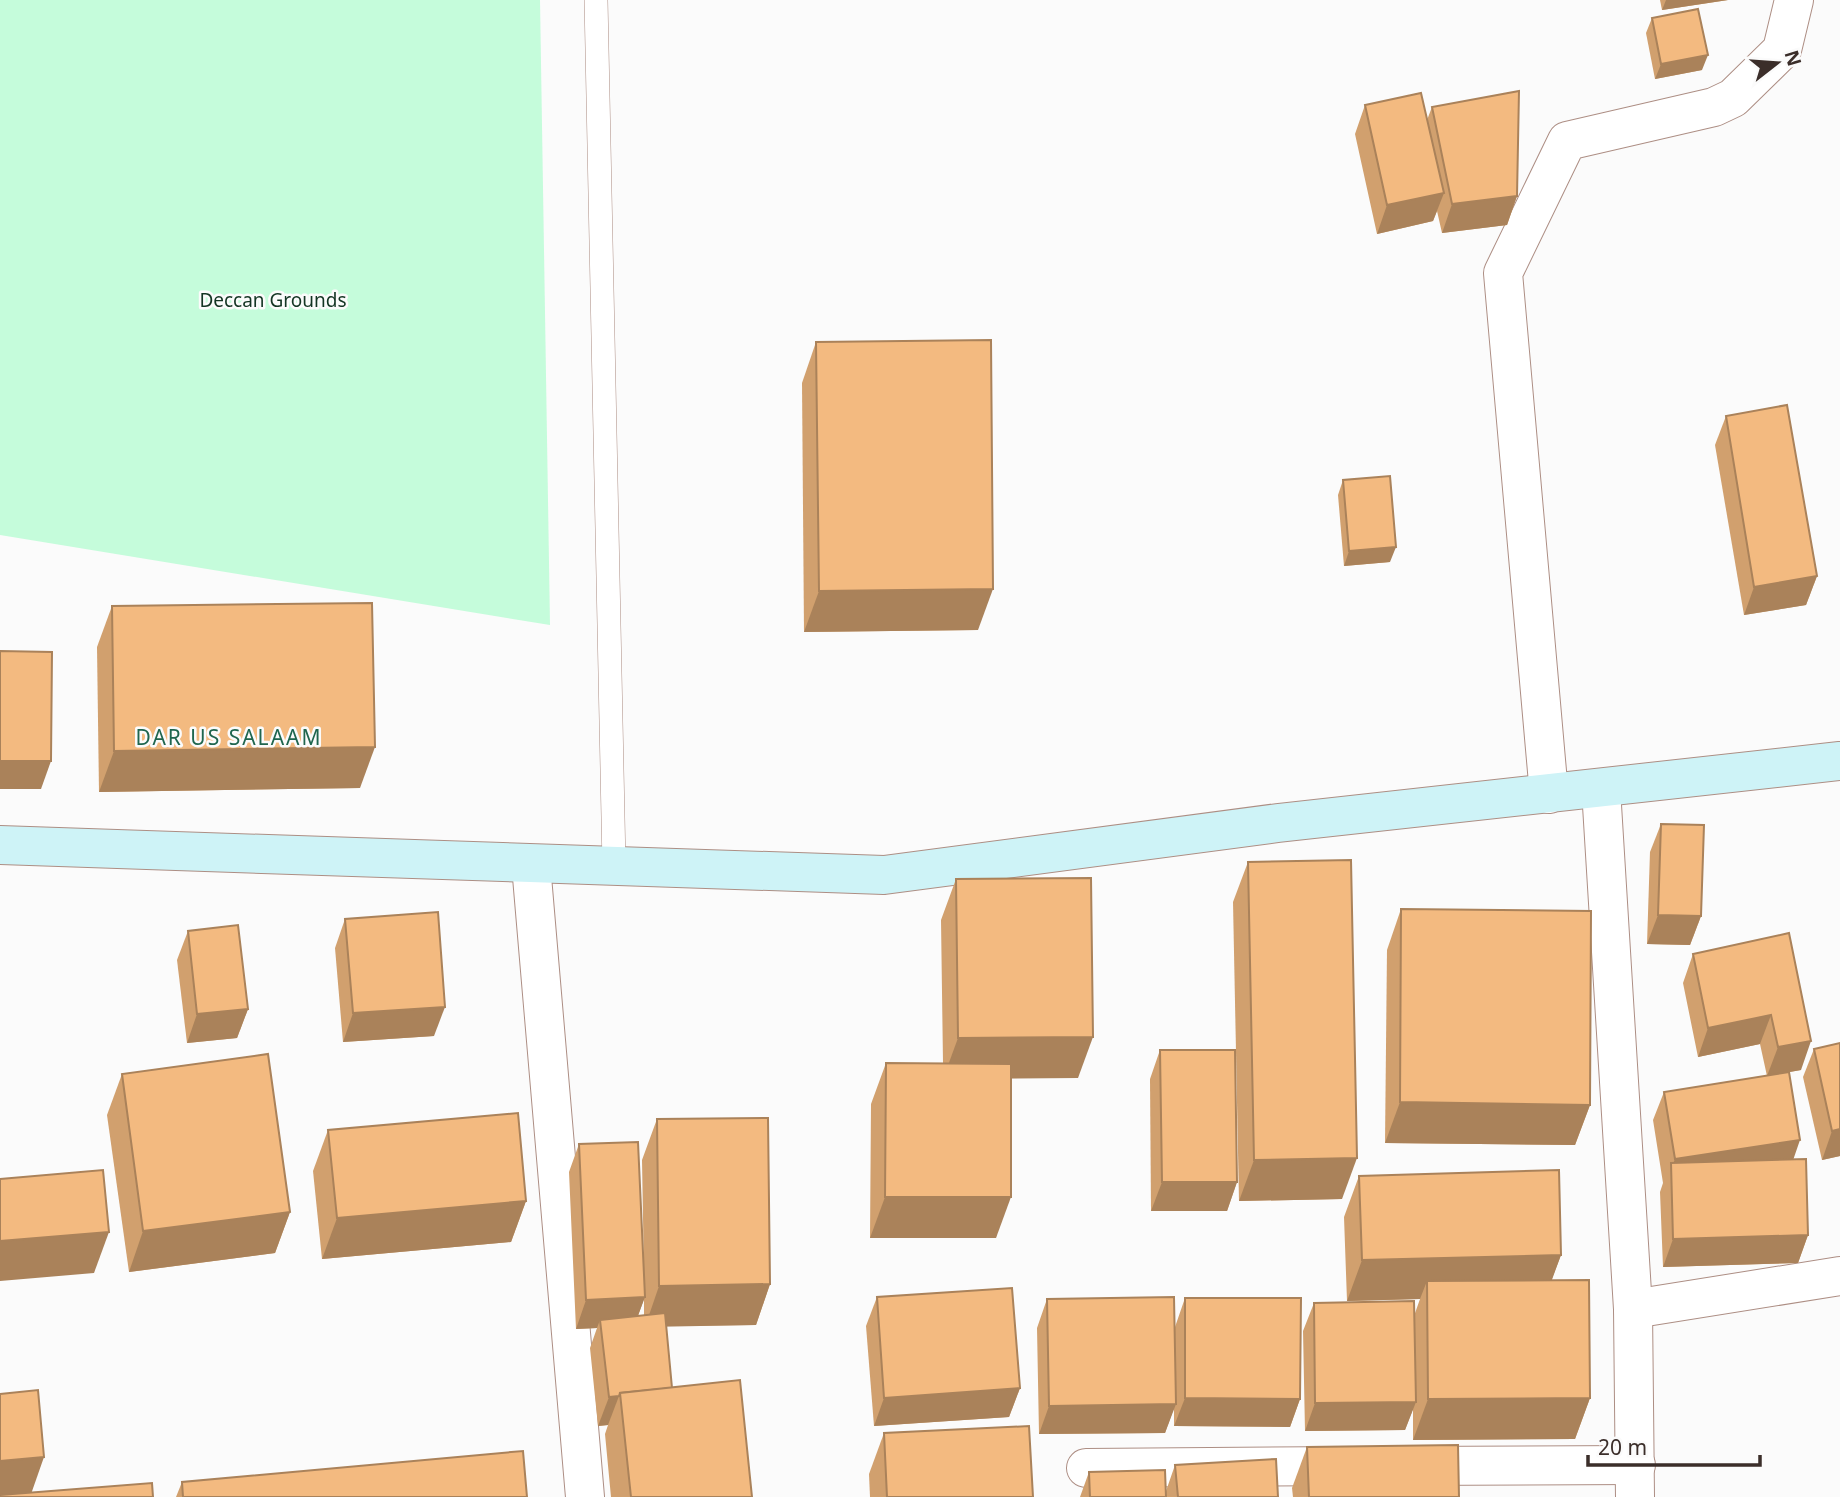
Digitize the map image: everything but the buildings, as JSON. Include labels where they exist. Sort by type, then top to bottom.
[{"type":"street","points":[[1549,794],[1503,273],[1567,141],[1714,107],[1732,97],[1782,50],[1794,0]]},
{"type":"street","points":[[0,845],[884,875],[1278,823],[1840,761]]},
{"type":"street","points":[[1086,1468],[1636,1481],[1633,1309],[1601,789]]},
{"type":"street","points":[[531,865],[585,1497]]},
{"type":"street","points":[[1633,1309],[1840,1276]]},
{"type":"lane","points":[[596,0],[614,865]]},
{"type":"green space","name":"Deccan Grounds","points":[[0,0],[540,0],[550,625],[0,535]]},
{"type":"district","name":"DAR US SALAAM","points":[[229,738]]}]
